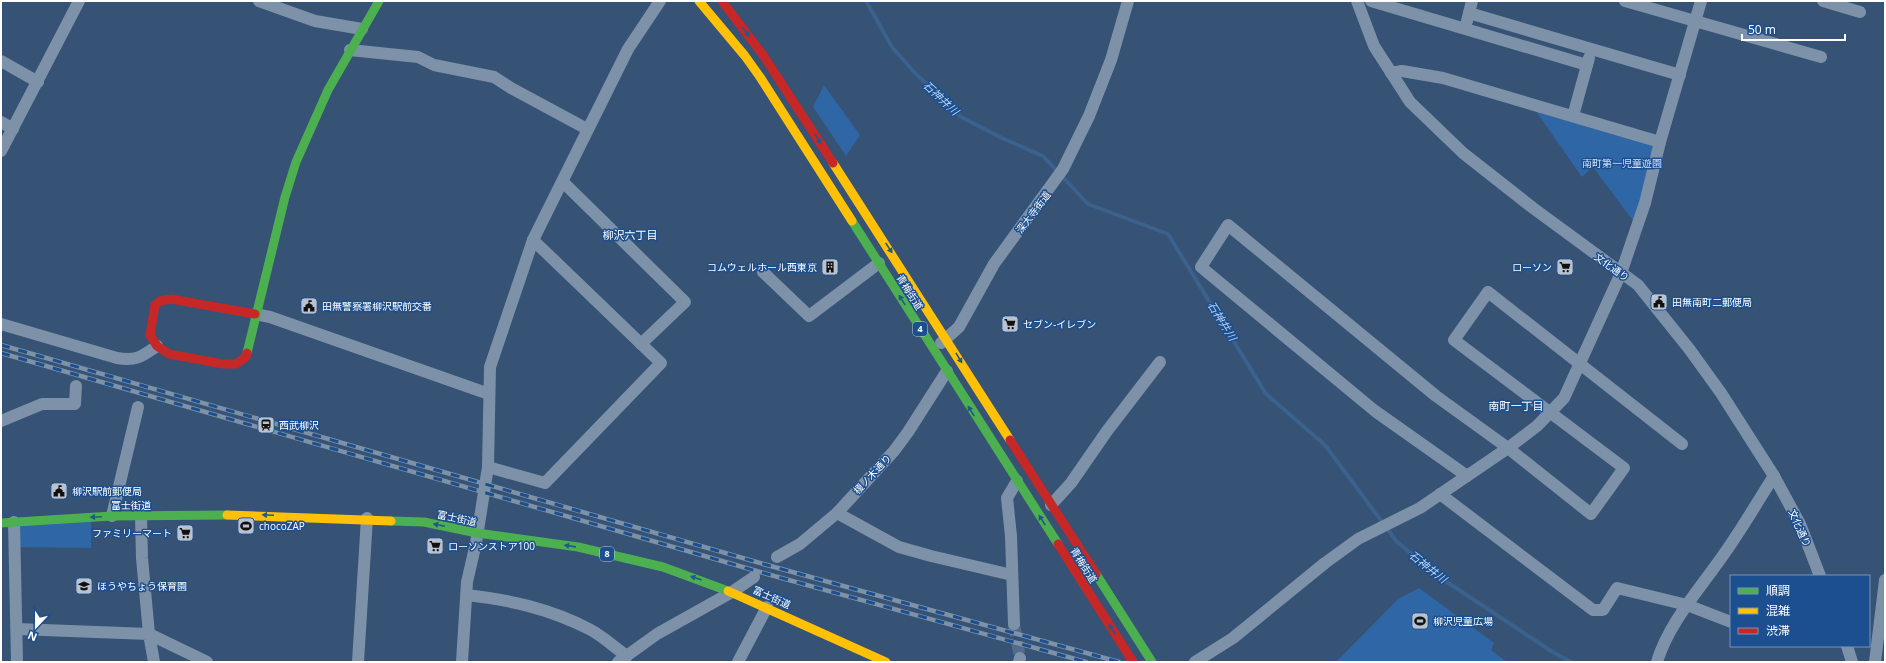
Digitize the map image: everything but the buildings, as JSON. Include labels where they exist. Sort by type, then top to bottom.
[{"type":"main road","points":[[255,314],[171,299],[160,301],[155,305],[150,335],[157,346],[169,354],[205,362],[236,364],[246,356],[255,314],[285,197],[296,162],[328,90],[379,1]]},
{"type":"main road","name":"青梅街道","points":[[698,1],[745,56],[760,77],[1133,662]]},
{"type":"main road","name":"青梅街道","points":[[722,1],[763,55],[947,339],[1152,662]]},
{"type":"main road","name":"富士街道","points":[[1,523],[112,516],[259,515],[366,518],[424,522],[477,534],[578,547],[663,567],[732,592],[886,662]]},
{"type":"street","points":[[1,151],[79,1]]},
{"type":"street","points":[[258,1],[315,21],[362,29]]},
{"type":"street","points":[[462,662],[467,582],[477,534],[488,467],[490,367],[533,240],[628,49],[660,1]]},
{"type":"street","name":"深大寺街道","points":[[932,348],[947,339],[959,327],[994,264],[1064,170],[1111,60],[1128,1]]},
{"type":"street","name":"文化通り","points":[[1357,1],[1374,46],[1410,102],[1464,153],[1533,208],[1638,286],[1690,350],[1721,393],[1774,476],[1800,524],[1820,575]]},
{"type":"street","points":[[1465,29],[1472,1]]},
{"type":"street","points":[[1625,1],[1821,57]]},
{"type":"street","points":[[1195,662],[1233,638],[1325,563],[1358,539],[1420,508],[1508,448],[1537,426],[1564,398],[1621,274],[1645,202],[1660,142],[1701,1]]},
{"type":"street","points":[[1823,1],[1860,12]]},
{"type":"street","points":[[1378,2],[1587,65]]},
{"type":"street","points":[[1469,14],[1680,75]]},
{"type":"street","points":[[350,50],[418,57],[434,65],[494,77],[511,88],[587,129]]},
{"type":"street","points":[[1574,116],[1592,50]]},
{"type":"street","points":[[1,61],[38,82]]},
{"type":"street","points":[[1391,73],[1402,71],[1443,78],[1660,142]]},
{"type":"street","points":[[1,122],[13,129]]},
{"type":"street","points":[[563,182],[685,302],[641,344]]},
{"type":"street","points":[[1467,476],[1375,411],[1201,267],[1228,225],[1436,396],[1508,448],[1591,514],[1624,468],[1454,340],[1488,292],[1682,444]]},
{"type":"street","points":[[488,467],[545,483],[662,363],[533,240]]},
{"type":"street","points":[[763,272],[809,316],[879,263]]},
{"type":"street","points":[[255,314],[270,316],[489,394]]},
{"type":"street","points":[[1,324],[117,358],[130,360],[142,357],[157,346]]},
{"type":"street","points":[[1051,505],[1071,483],[1107,431],[1160,362]]},
{"type":"street","name":"榎ノ木通り","points":[[777,557],[800,544],[837,513],[894,451],[947,371]]},
{"type":"street","points":[[1,421],[42,404],[75,404],[76,386]]},
{"type":"street","points":[[112,516],[138,407]]},
{"type":"street","points":[[1657,662],[1660,649],[1687,605],[1720,559],[1774,476]]},
{"type":"street","points":[[1014,624],[1007,498],[1017,481]]},
{"type":"street","points":[[1440,494],[1593,610],[1603,610],[1618,588],[1687,605],[1730,622]]},
{"type":"street","points":[[837,513],[899,547],[952,562],[1012,575]]},
{"type":"street","points":[[141,516],[142,558],[149,634],[154,662]]},
{"type":"street","points":[[358,662],[366,518]]},
{"type":"street","points":[[14,522],[17,662]]},
{"type":"street","points":[[467,595],[500,599],[542,609],[591,630],[622,659],[657,634],[732,592],[754,577]]},
{"type":"street","points":[[1875,662],[1883,612],[1885,580]]},
{"type":"street","points":[[738,662],[767,607]]},
{"type":"street","points":[[17,629],[149,634],[207,662]]},
{"type":"street","points":[[1847,647],[1852,662]]},
{"type":"green space","points":[[824,85],[860,135],[846,156],[813,107]]},
{"type":"green space","name":"南町第一児童遊園","points":[[1535,110],[1653,146],[1634,222],[1593,167],[1582,177]]},
{"type":"green space","points":[[91,520],[91,548],[15,547],[14,525]]},
{"type":"green space","name":"柳沢児童広場","points":[[1419,588],[1494,643],[1491,650],[1507,662],[1336,662],[1398,599]]},
{"type":"waterway","name":"石神井川","points":[[866,1],[892,47],[914,72],[961,117],[1004,139],[1043,156],[1088,204],[1168,234],[1266,394],[1325,445],[1397,542],[1441,578],[1551,651],[1571,662]]},
{"type":"tunnel","points":[[1014,624],[1020,658]]},
{"type":"railway","points":[[1,345],[767,565],[1119,662]]},
{"type":"railway","points":[[1,353],[760,572],[1086,662]]},
{"type":"traffic: fast","points":[[247,353],[285,197],[296,162],[328,90],[379,1]]},
{"type":"traffic: fast","points":[[852,221],[1058,544]]},
{"type":"traffic: fast","points":[[1,523],[112,516],[227,515]]},
{"type":"traffic: fast","points":[[391,521],[424,522],[477,533],[578,547],[663,567],[728,591]]},
{"type":"traffic: fast","points":[[1096,574],[1152,662]]},
{"type":"traffic: slow","points":[[699,1],[745,56],[760,77],[852,221]]},
{"type":"traffic: slow","points":[[833,163],[1010,440]]},
{"type":"traffic: slow","points":[[227,515],[391,521]]},
{"type":"traffic: slow","points":[[728,591],[886,662]]},
{"type":"traffic: jam","points":[[722,1],[763,55],[833,163]]},
{"type":"traffic: jam","points":[[247,353],[246,357],[236,364],[223,364],[169,354],[157,346],[150,335],[155,305],[160,301],[171,299],[255,314]]},
{"type":"traffic: jam","points":[[1010,440],[1096,574]]},
{"type":"traffic: jam","points":[[1058,544],[1133,662]]},
{"type":"place","name":"コムウェルホール西東京","points":[[830,267]]},
{"type":"place","name":"ローソン","points":[[1565,267]]},
{"type":"place","name":"田無南町二郵便局","points":[[1659,302]]},
{"type":"place","name":"田無警察署柳沢駅前交番","points":[[309,306]]},
{"type":"place","name":"セブン-イレブン","points":[[1010,324]]},
{"type":"place","name":"西武柳沢","points":[[266,425]]},
{"type":"place","name":"柳沢駅前郵便局","points":[[59,491]]},
{"type":"place","name":"chocoZAP","points":[[246,526]]},
{"type":"place","name":"ファミリーマート","points":[[185,533]]},
{"type":"place","name":"ローソンストア100","points":[[435,546]]},
{"type":"place","name":"ほうやちょう保育園","points":[[84,586]]},
{"type":"place","name":"柳沢児童広場","points":[[1420,621]]},
{"type":"district","name":"柳沢六丁目","points":[[630,235]]},
{"type":"district","name":"南町一丁目","points":[[1516,406]]}]
